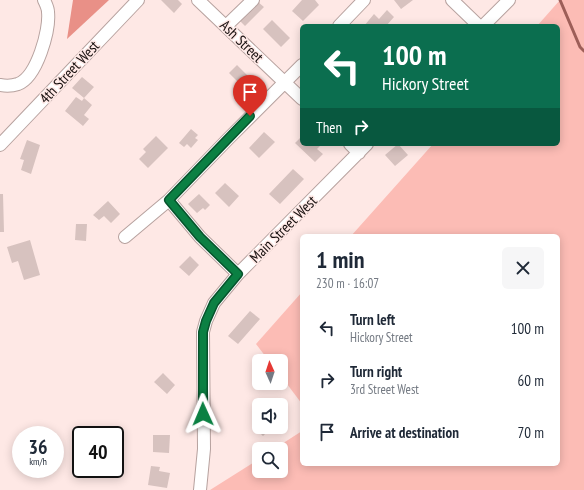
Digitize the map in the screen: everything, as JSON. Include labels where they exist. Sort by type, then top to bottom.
[{"type":"street","points":[[0,85],[7,86],[20,83],[31,72],[40,55],[45,40],[48,11],[44,0]]},
{"type":"street","name":"4th Street West","points":[[0,145],[138,0]]},
{"type":"street","name":"Ash Street","points":[[198,0],[300,97]]},
{"type":"street","points":[[226,26],[253,0]]},
{"type":"street","points":[[341,24],[364,0]]},
{"type":"street","points":[[452,0],[477,24]]},
{"type":"street","points":[[485,24],[509,0]]},
{"type":"street","points":[[125,237],[169,200],[300,67]]},
{"type":"street","name":"Main Street West","points":[[200,490],[204,449],[203,332],[214,303],[238,274],[363,148]]},
{"type":"street","points":[[169,200],[200,237],[238,274]]},
{"type":"shaded area","points":[[73,0],[109,0],[67,39]]},
{"type":"shaded area","points":[[560,0],[584,0],[584,490],[210,490],[252,463],[252,478],[288,478],[288,442],[285,442],[300,432],[300,466],[560,466],[560,234],[353,234],[431,146],[560,146],[560,24],[539,24]]},
{"type":"shaded area","points":[[300,294],[300,401],[288,385],[288,354],[264,354],[256,344]]},
{"type":"building","points":[[161,0],[178,0],[182,4],[174,13]]},
{"type":"building","points":[[302,0],[315,0],[319,5],[303,21],[292,11]]},
{"type":"building","points":[[394,0],[413,0],[401,9]]},
{"type":"building","points":[[258,2],[264,7],[245,26],[237,18]]},
{"type":"building","points":[[387,10],[394,17],[388,24],[366,24],[374,14],[379,19]]},
{"type":"building","points":[[272,20],[290,38],[281,47],[263,29]]},
{"type":"building","points":[[237,65],[248,76],[240,84],[229,73]]},
{"type":"building","points":[[82,77],[94,87],[84,98],[72,88]]},
{"type":"building","points":[[76,97],[82,101],[84,98],[92,105],[84,115],[89,119],[83,126],[65,111]]},
{"type":"building","points":[[191,129],[198,135],[195,138],[198,140],[191,148],[187,144],[184,147],[179,143]]},
{"type":"building","points":[[264,132],[275,142],[259,158],[249,148]]},
{"type":"building","points":[[156,136],[168,148],[148,168],[139,159],[146,152],[143,149]]},
{"type":"building","points":[[300,138],[300,146],[320,146],[317,149],[323,154],[315,162],[295,143]]},
{"type":"building","points":[[27,140],[40,145],[31,174],[21,170],[24,160],[20,159]]},
{"type":"building","points":[[396,146],[400,146],[408,155],[395,166],[385,155]]},
{"type":"building","points":[[293,169],[304,179],[280,204],[269,194]]},
{"type":"building","points":[[225,183],[239,196],[229,207],[215,193]]},
{"type":"building","points":[[0,194],[3,194],[4,232],[0,232]]},
{"type":"building","points":[[199,194],[210,205],[205,210],[203,208],[197,213],[188,204]]},
{"type":"building","points":[[108,201],[120,214],[111,223],[104,216],[99,220],[93,215]]},
{"type":"building","points":[[76,224],[87,224],[86,241],[75,240]]},
{"type":"building","points":[[30,240],[40,275],[24,280],[18,261],[12,263],[7,247]]},
{"type":"building","points":[[190,256],[199,265],[189,276],[179,267]]},
{"type":"building","points":[[250,311],[260,319],[238,344],[228,336]]},
{"type":"building","points":[[163,373],[175,385],[167,394],[154,382]]},
{"type":"building","points":[[153,435],[170,435],[169,453],[153,452]]},
{"type":"building","points":[[151,466],[160,467],[159,471],[170,473],[167,488],[148,485]]},
{"type":"waterway","points":[[560,0],[580,47],[584,51]]},
{"type":"route","points":[[203,414],[203,332],[214,303],[238,274],[200,237],[169,200],[250,116]]}]
